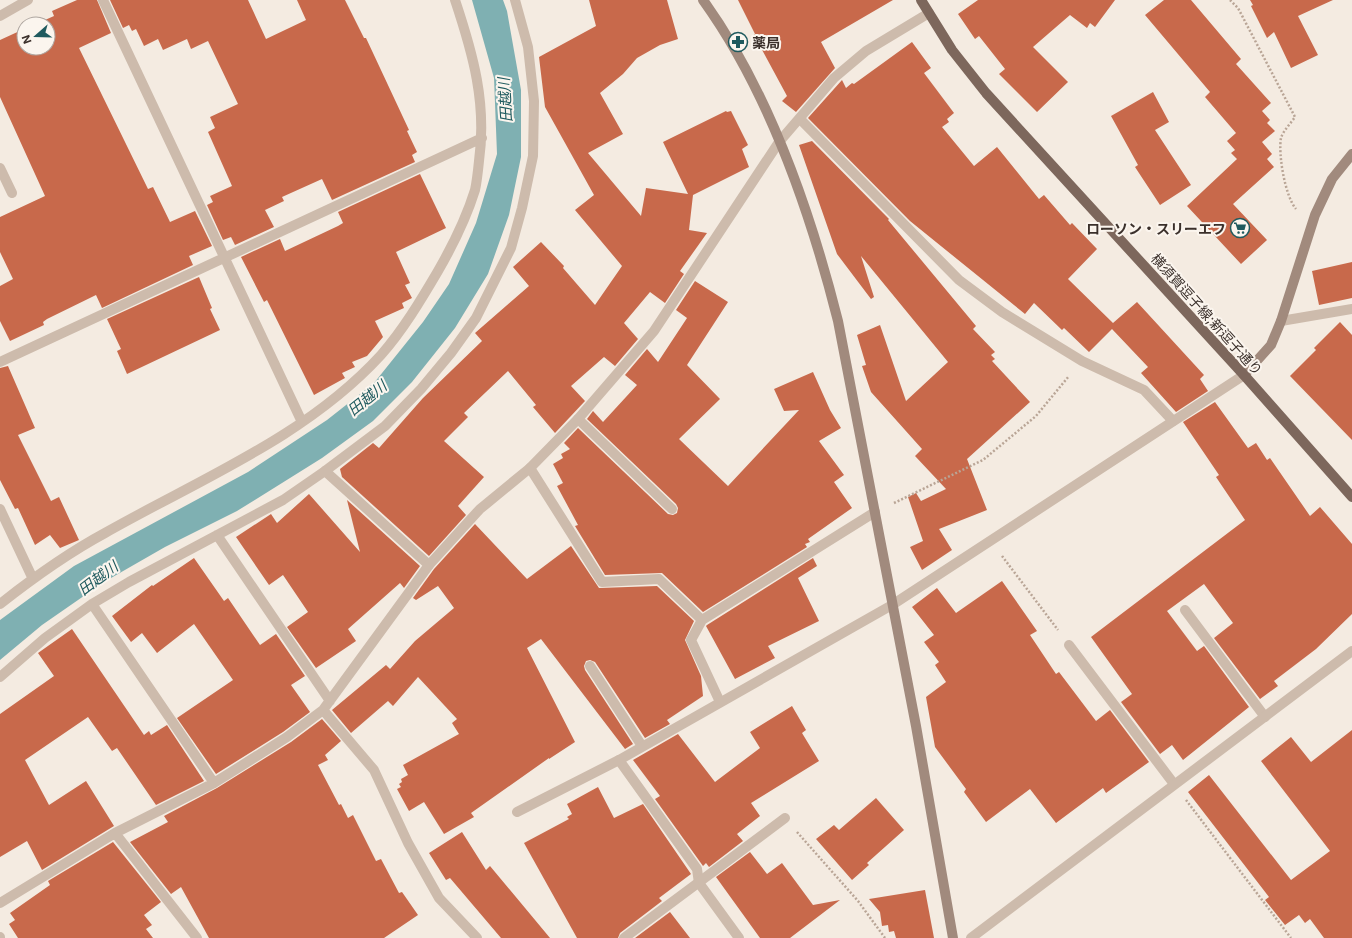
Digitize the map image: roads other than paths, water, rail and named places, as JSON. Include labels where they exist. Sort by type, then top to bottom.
[{"type":"main road","name":"横須賀逗子線;新逗子通り","points":[[922,0],[952,50],[986,93],[1352,497]]},
{"type":"street","points":[[0,16],[28,0]]},
{"type":"street","points":[[103,0],[302,422]]},
{"type":"street","points":[[0,604],[33,579],[104,533],[246,459],[302,422],[343,389],[381,354],[421,301],[458,237],[475,188],[482,138],[480,96],[471,47],[455,0]]},
{"type":"street","points":[[0,677],[44,638],[92,604],[282,500],[325,471],[385,426],[421,389],[451,353],[476,318],[511,248],[522,208],[533,156],[534,101],[528,47],[515,0]]},
{"type":"street","points":[[703,0],[738,56],[779,142],[827,278],[838,321],[916,726],[953,938]]},
{"type":"street","points":[[0,903],[115,833],[214,783],[287,737],[323,710],[429,565],[480,509],[530,468],[578,420],[654,331],[779,142],[834,78],[866,51],[929,13]]},
{"type":"street","points":[[800,119],[958,280],[1002,312],[1082,361],[1144,390],[1173,421]]},
{"type":"street","points":[[0,362],[482,138]]},
{"type":"street","points":[[517,812],[619,760],[892,605],[1244,376],[1271,345],[1281,321],[1311,228],[1332,179],[1352,154]]},
{"type":"street","points":[[0,168],[12,193]]},
{"type":"street","points":[[1281,321],[1352,309]]},
{"type":"street","points":[[578,420],[672,509]]},
{"type":"street","points":[[530,468],[602,582],[659,579],[702,620]]},
{"type":"street","points":[[325,471],[429,565]]},
{"type":"street","points":[[0,509],[4,527],[33,579]]},
{"type":"street","points":[[720,702],[691,640],[702,620],[874,512]]},
{"type":"street","points":[[218,535],[330,701]]},
{"type":"street","points":[[92,604],[214,783]]},
{"type":"street","points":[[1185,610],[1265,717]]},
{"type":"street","points":[[1069,645],[1174,784]]},
{"type":"street","points":[[971,938],[1352,651]]},
{"type":"street","points":[[590,666],[642,746]]},
{"type":"street","points":[[323,710],[374,770],[408,843],[439,898],[477,938]]},
{"type":"street","points":[[619,760],[697,869],[699,883],[739,938]]},
{"type":"street","points":[[624,938],[785,818]]},
{"type":"street","points":[[115,833],[196,938]]},
{"type":"water","name":"田越川","points":[[472,0],[503,0],[507,11],[521,90],[521,157],[509,215],[488,274],[455,328],[412,382],[373,421],[322,458],[237,511],[165,547],[104,582],[42,625],[0,660],[0,620],[74,566],[248,472],[327,420],[374,383],[423,322],[449,284],[476,223],[497,154],[494,78]]},
{"type":"place","name":"薬局","points":[[738,42]]},
{"type":"place","name":"ローソン・スリーエフ","points":[[1240,228]]}]
